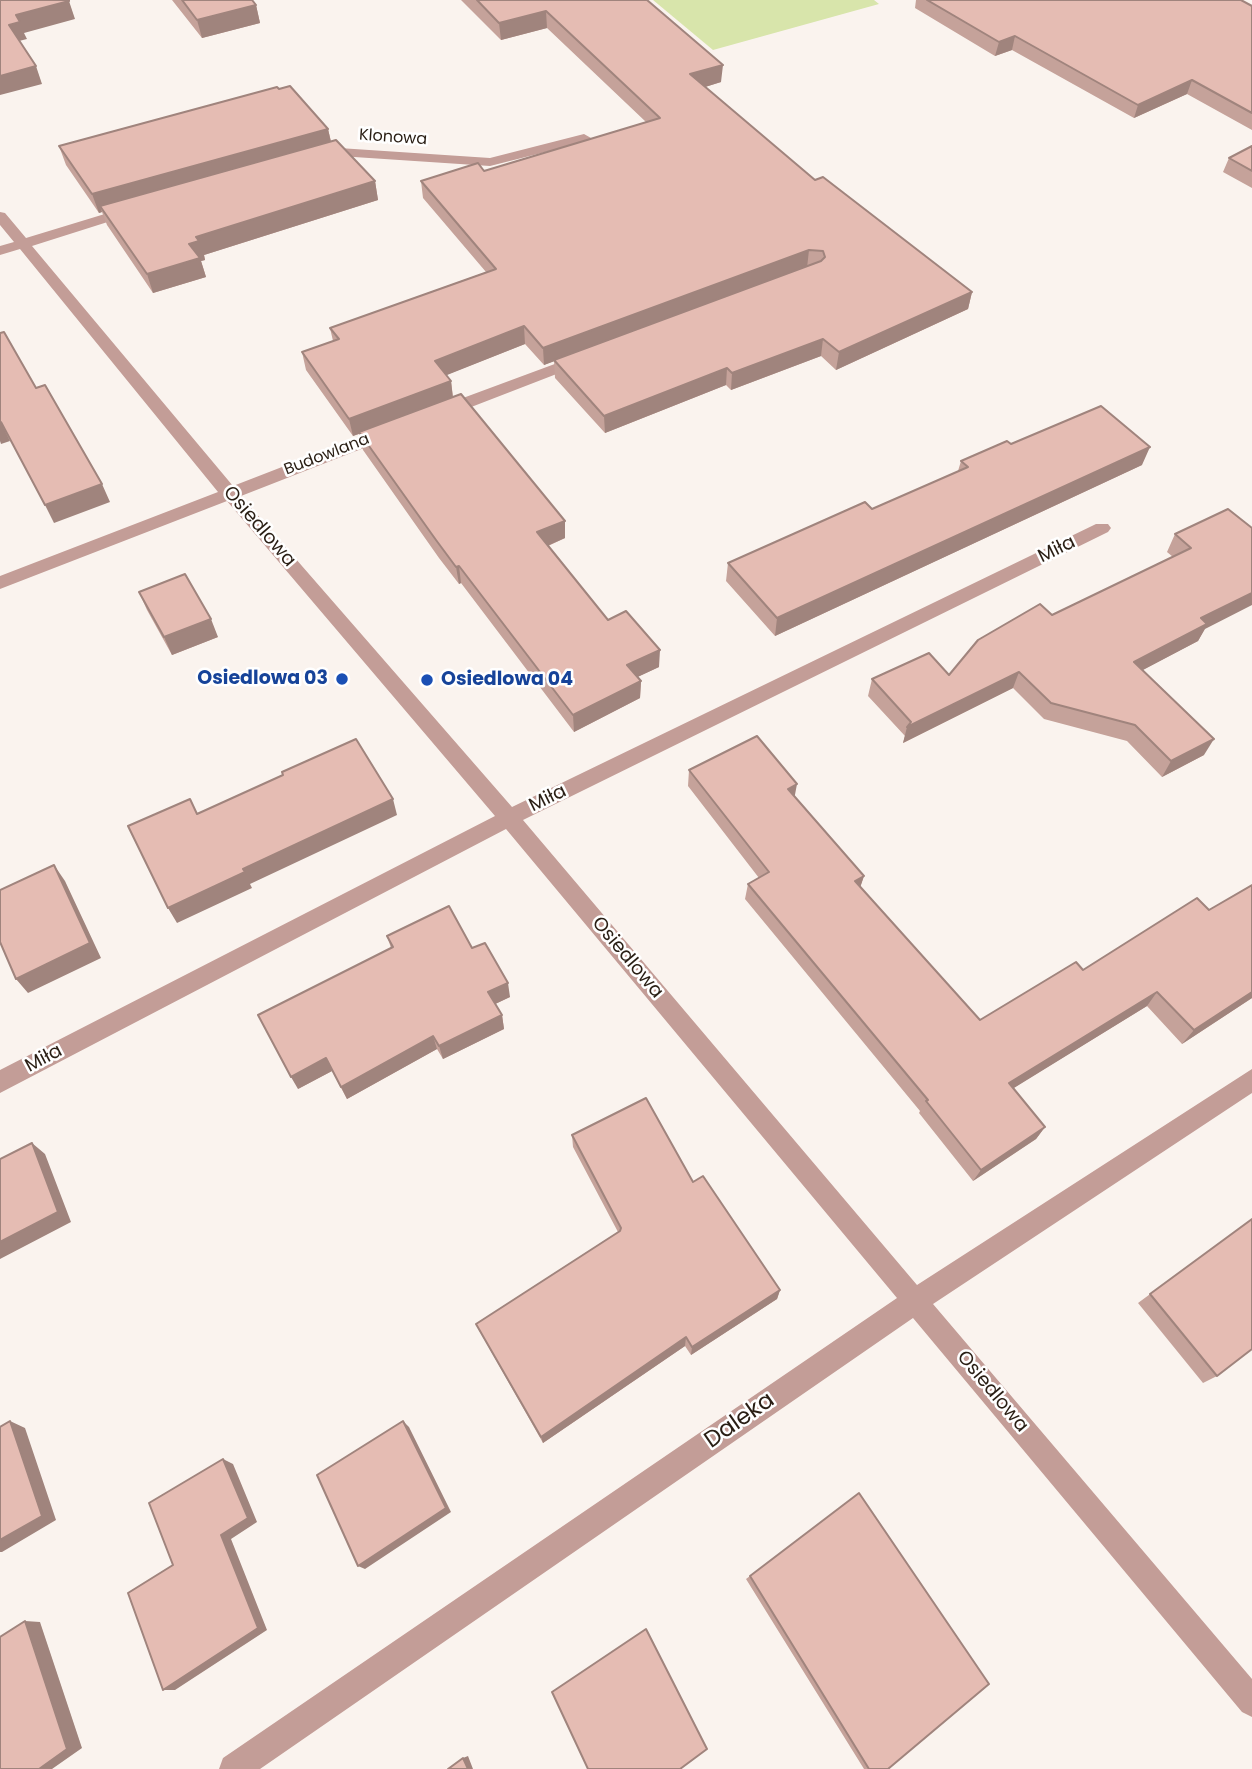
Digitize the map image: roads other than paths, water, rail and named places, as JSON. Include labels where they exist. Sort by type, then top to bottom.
[{"type":"street","name":"Klonowa","points":[[312,159],[339,152],[490,162],[584,138]]},
{"type":"street","points":[[0,250],[150,204]]},
{"type":"street","name":"Osiedlowa","points":[[0,216],[228,492],[509,818],[1252,1702]]},
{"type":"street","points":[[425,418],[593,355]]},
{"type":"street","name":"Budowlana","points":[[0,583],[228,492],[399,428]]},
{"type":"street","name":"Miła","points":[[0,1083],[509,818],[1102,528]]},
{"type":"street","name":"Daleka","points":[[234,1769],[916,1301],[1252,1080]]},
{"type":"place","name":"Osiedlowa 03","points":[[342,679]]},
{"type":"place","name":"Osiedlowa 04","points":[[427,680]]}]
